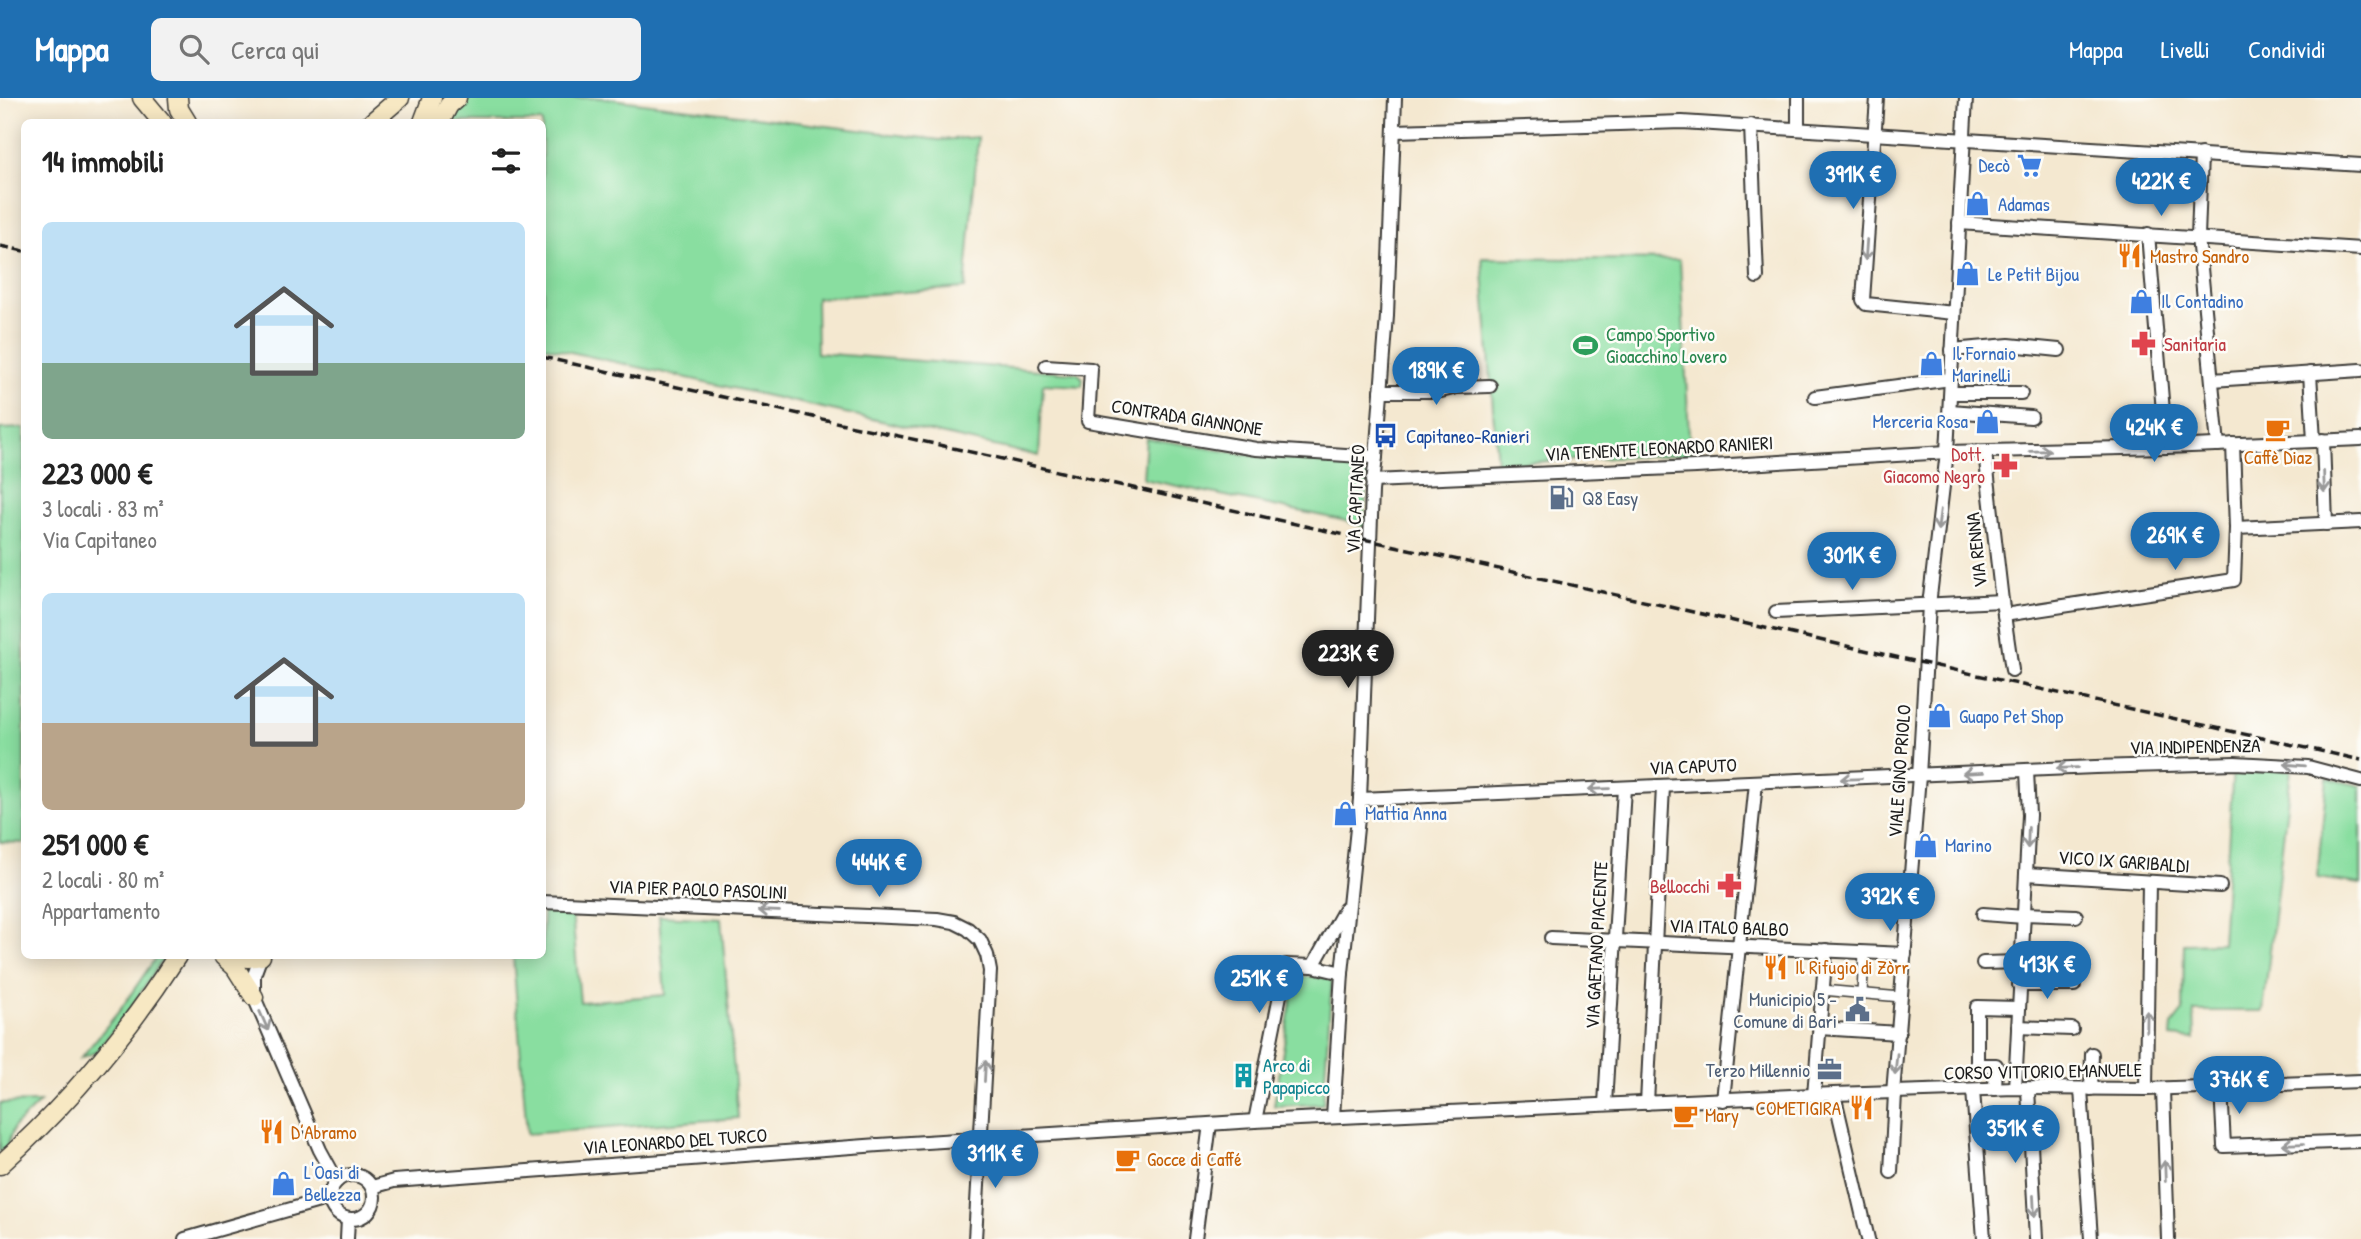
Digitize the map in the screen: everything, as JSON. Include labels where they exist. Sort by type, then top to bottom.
[{"type":"main road","points":[[142,98],[160,119]]},
{"type":"main road","points":[[178,98],[179,109],[185,119]]},
{"type":"main road","points":[[376,119],[400,98]]},
{"type":"main road","points":[[421,119],[424,98]]},
{"type":"main road","points":[[422,119],[432,98]]},
{"type":"main road","points":[[442,119],[449,105],[457,98]]},
{"type":"main road","points":[[0,1165],[81,1086],[156,989],[175,959]]},
{"type":"main road","points":[[156,989],[175,980],[191,959]]},
{"type":"main road","points":[[227,959],[236,967],[254,997]]},
{"type":"street","name":"VIA CAPITANEO","points":[[1333,1117],[1342,973],[1360,799],[1373,481],[1387,316],[1395,98]]},
{"type":"street","points":[[1798,98],[1798,128]]},
{"type":"street","points":[[1877,98],[1863,300],[1866,304],[1954,313]]},
{"type":"street","name":"VIALE GINO PRIOLO","points":[[1891,1172],[1894,1093],[1919,776],[1929,605],[1950,411],[1966,98]]},
{"type":"street","points":[[1395,131],[1682,121],[2361,165]]},
{"type":"street","points":[[1751,125],[1757,277]]},
{"type":"street","points":[[2201,154],[2198,237],[2218,445]]},
{"type":"street","points":[[1959,223],[2361,249]]},
{"type":"street","points":[[2148,234],[2166,447]]},
{"type":"street","points":[[1952,350],[2009,345],[2059,350]]},
{"type":"street","name":"CONTRADA GIANNONE","points":[[1046,366],[1091,369],[1088,421],[1256,449],[1377,457]]},
{"type":"street","points":[[2212,380],[2361,370]]},
{"type":"street","points":[[2310,373],[2326,524]]},
{"type":"street","points":[[1815,397],[1951,379]]},
{"type":"street","points":[[1381,391],[1441,391],[1457,387],[1490,386]]},
{"type":"street","points":[[1951,393],[2021,393]]},
{"type":"street","points":[[1950,411],[2031,418]]},
{"type":"street","name":"VIA TENENTE LEONARDO RANIERI","points":[[1373,481],[1947,452],[2361,439]]},
{"type":"street","points":[[2010,614],[2234,580],[2236,528],[2233,444]]},
{"type":"street","name":"VIA RENNA","points":[[1985,452],[2001,601],[2010,614],[2012,670]]},
{"type":"street","points":[[2236,528],[2361,522]]},
{"type":"street","points":[[1776,612],[2001,601]]},
{"type":"street","name":"VIA INDIPENDENZA","points":[[2027,770],[2279,764],[2308,767],[2361,781]]},
{"type":"street","points":[[2027,770],[2029,815],[2018,1027],[2036,1239]]},
{"type":"street","name":"VIA CAPUTO","points":[[1360,799],[2027,770]]},
{"type":"street","points":[[1723,1100],[1756,783]]},
{"type":"street","points":[[1647,1103],[1664,786]]},
{"type":"street","name":"VIA GAETANO PIACENTE","points":[[1605,1104],[1624,788]]},
{"type":"street","name":"VICO IX GARIBALDI","points":[[2026,874],[2220,886]]},
{"type":"street","points":[[2146,1089],[2148,882]]},
{"type":"street","name":"VIA PIER PAOLO PASOLINI","points":[[546,902],[937,919],[954,922],[968,929],[980,940],[988,955],[990,971],[975,1239]]},
{"type":"street","points":[[1313,966],[1348,903]]},
{"type":"street","points":[[1983,914],[2076,916]]},
{"type":"street","name":"VIA ITALO BALBO","points":[[1551,938],[1905,954]]},
{"type":"street","points":[[1814,1095],[1826,950]]},
{"type":"street","points":[[1862,994],[1864,952]]},
{"type":"street","points":[[260,959],[254,975],[254,997],[320,1150],[337,1181]]},
{"type":"street","points":[[1983,963],[2072,968]]},
{"type":"street","points":[[1255,1121],[1286,965],[1313,966],[1342,973]]},
{"type":"street","points":[[2020,985],[2074,985]]},
{"type":"street","points":[[1822,990],[1901,997]]},
{"type":"street","points":[[1996,1089],[1996,1065],[1977,1065],[1978,1007],[2018,1008]]},
{"type":"street","points":[[2018,1027],[2072,1029]]},
{"type":"street","points":[[1819,1028],[1899,1033]]},
{"type":"street","points":[[2091,1239],[2086,1089],[2092,1054]]},
{"type":"street","name":"CORSO VITTORIO EMANUELE","points":[[1333,1117],[1834,1094],[2022,1088],[2162,1089],[2361,1082]]},
{"type":"street","points":[[2221,1087],[2224,1146],[2361,1141]]},
{"type":"street","points":[[2162,1089],[2168,1239]]},
{"type":"street","points":[[1973,1090],[1984,1239]]},
{"type":"street","points":[[1834,1094],[1868,1239]]},
{"type":"street","name":"VIA LEONARDO DEL TURCO","points":[[372,1187],[394,1181],[1333,1117]]},
{"type":"street","points":[[1195,1239],[1210,1124]]},
{"type":"street","points":[[353,1175],[364,1178],[372,1187],[374,1200],[369,1212],[359,1218],[348,1219],[335,1212],[330,1198],[337,1181],[353,1175]]},
{"type":"street","points":[[185,1239],[330,1198]]},
{"type":"street","points":[[347,1239],[348,1219]]},
{"type":"green space","points":[[464,98],[603,98],[939,140],[978,137],[965,288],[816,298],[817,353],[1077,373],[1083,378],[1082,386],[1043,384],[1039,456],[546,347],[546,119],[448,119]]},
{"type":"green space","name":"Campo Sportivo Gioacchino Lovero","points":[[1482,258],[1680,260],[1690,454],[1497,464]]},
{"type":"green space","points":[[21,428],[21,843],[0,842],[0,429]]},
{"type":"green space","points":[[1146,438],[1261,457],[1353,462],[1367,476],[1364,527],[1342,520],[1143,479]]},
{"type":"green space","points":[[2233,767],[2291,770],[2263,1011],[2194,1011],[2195,1039],[2171,1037],[2172,1025],[2183,1011],[2184,944],[2222,943]]},
{"type":"green space","points":[[2327,778],[2361,786],[2361,884],[2317,878]]},
{"type":"green space","points":[[546,911],[572,912],[580,1002],[665,995],[659,916],[721,919],[738,1118],[527,1134],[513,959],[546,959]]},
{"type":"green space","points":[[155,959],[163,959],[129,1010],[96,1052],[81,1058],[120,1010]]},
{"type":"green space","points":[[1295,976],[1332,978],[1323,1104],[1274,1106]]},
{"type":"green space","points":[[40,1102],[14,1127],[7,1146],[0,1152],[0,1103]]},
{"type":"railway","points":[[0,246],[21,250]]},
{"type":"railway","points":[[546,358],[2361,760]]},
{"type":"place","name":"Decò","points":[[2030,165]]},
{"type":"place","name":"Adamas","points":[[1978,204]]},
{"type":"place","name":"Mastro Sandro","points":[[2130,256]]},
{"type":"place","name":"Le Petit Bijou","points":[[1968,274]]},
{"type":"place","name":"Il Contadino","points":[[2141,301]]},
{"type":"place","name":"Sanitaria","points":[[2144,344]]},
{"type":"place","name":"Campo Sportivo Gioacchino Lovero","points":[[1586,345]]},
{"type":"place","name":"Il Fornaio Marinelli","points":[[1932,364]]},
{"type":"place","name":"Merceria Rosa","points":[[1988,421]]},
{"type":"place","name":"Caffè Diaz","points":[[2278,429]]},
{"type":"place","name":"Capitaneo-Ranieri","points":[[1386,436]]},
{"type":"place","name":"Dott. Giacomo Negro","points":[[2005,465]]},
{"type":"place","name":"Q8 Easy","points":[[1562,498]]},
{"type":"place","name":"Guapo Pet Shop","points":[[1939,716]]},
{"type":"place","name":"Mattia Anna","points":[[1345,813]]},
{"type":"place","name":"Marino","points":[[1925,845]]},
{"type":"place","name":"Bellocchi","points":[[1730,886]]},
{"type":"place","name":"Il Rifugio di Zòrr","points":[[1775,967]]},
{"type":"place","name":"Municipio 5 - Comune di Bari","points":[[1857,1010]]},
{"type":"place","name":"Terzo Millennio","points":[[1830,1070]]},
{"type":"place","name":"Arco di Papapicco","points":[[1243,1076]]},
{"type":"place","name":"COMETIGIRA","points":[[1861,1108]]},
{"type":"place","name":"Mary","points":[[1685,1115]]},
{"type":"place","name":"D’Abramo","points":[[271,1132]]},
{"type":"place","name":"Gocce di Caffé","points":[[1127,1159]]},
{"type":"place","name":"L'Oasi di Bellezza","points":[[284,1183]]}]
